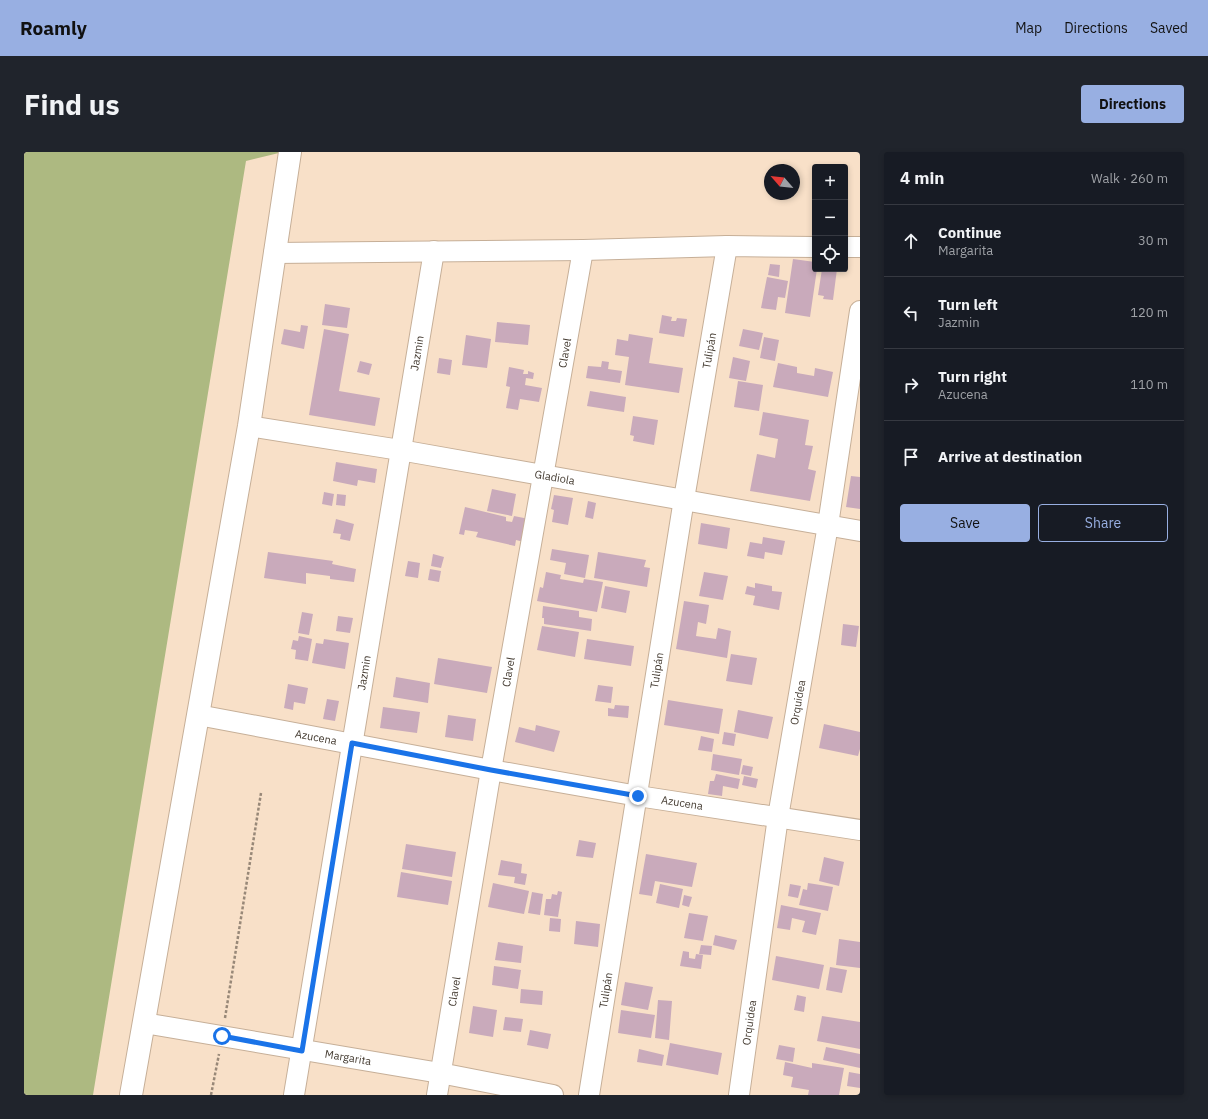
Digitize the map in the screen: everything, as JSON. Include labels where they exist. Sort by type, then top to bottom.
[{"type":"street","points":[[131,1095],[249,426],[290,152]]},
{"type":"street","points":[[274,253],[583,250],[727,246],[812,247]]},
{"type":"street","name":"Tulipán","points":[[589,1095],[638,796],[684,499],[727,246]]},
{"type":"street","points":[[848,247],[860,247]]},
{"type":"street","name":"Clavel","points":[[437,1095],[491,770],[583,250]]},
{"type":"street","name":"Jazmin","points":[[294,1095],[434,251]]},
{"type":"street","name":"Orquidea","points":[[739,1095],[778,817],[828,526],[860,311]]},
{"type":"street","name":"Gladiola","points":[[249,426],[400,450],[684,499],[828,526],[860,530]]},
{"type":"street","name":"Azucena","points":[[198,715],[638,796],[860,830]]},
{"type":"street","name":"Margarita","points":[[144,1023],[302,1051],[440,1073],[553,1095]]},
{"type":"path","points":[[211,1095],[262,793]]},
{"type":"green space","points":[[24,152],[283,152],[246,161],[93,1095],[24,1095]]},
{"type":"building","points":[[793,259],[812,262],[812,272],[817,272],[810,317],[785,313]]},
{"type":"building","points":[[770,264],[780,265],[779,277],[768,275]]},
{"type":"building","points":[[822,272],[837,272],[833,300],[823,299],[824,296],[818,295]]},
{"type":"building","points":[[767,277],[788,281],[785,298],[778,297],[776,310],[761,308]]},
{"type":"building","points":[[325,304],[350,308],[347,328],[322,325]]},
{"type":"building","points":[[662,315],[672,317],[671,321],[676,321],[677,318],[687,319],[684,337],[659,333]]},
{"type":"building","points":[[497,322],[530,325],[528,345],[495,342]]},
{"type":"building","points":[[301,325],[308,326],[304,349],[281,344],[284,329],[300,332]]},
{"type":"building","points":[[324,329],[349,334],[339,391],[380,398],[375,426],[309,415]]},
{"type":"building","points":[[743,329],[763,333],[759,350],[739,346]]},
{"type":"building","points":[[629,334],[653,338],[649,363],[683,368],[679,393],[625,385],[629,357],[615,355],[617,339],[628,341]]},
{"type":"building","points":[[466,335],[491,339],[487,368],[462,365]]},
{"type":"building","points":[[764,337],[779,340],[775,361],[760,358]]},
{"type":"building","points":[[733,357],[750,361],[746,381],[729,378]]},
{"type":"building","points":[[439,358],[452,360],[450,375],[437,373]]},
{"type":"building","points":[[360,361],[372,364],[369,375],[357,372]]},
{"type":"building","points":[[602,361],[609,362],[608,369],[622,371],[620,383],[586,378],[588,366],[601,367]]},
{"type":"building","points":[[778,363],[797,367],[797,373],[814,376],[815,368],[833,372],[828,397],[773,387]]},
{"type":"building","points":[[509,367],[524,370],[523,374],[528,374],[528,371],[534,373],[533,379],[526,378],[525,385],[542,388],[539,402],[520,399],[518,410],[506,408],[510,387],[506,386]]},
{"type":"building","points":[[738,381],[763,385],[759,411],[734,407]]},
{"type":"building","points":[[590,391],[626,397],[624,412],[587,406]]},
{"type":"building","points":[[763,412],[809,420],[805,445],[813,446],[808,469],[816,471],[810,501],[750,491],[757,454],[775,458],[778,439],[759,435]]},
{"type":"building","points":[[633,416],[658,420],[654,445],[633,441],[634,436],[630,435]]},
{"type":"building","points":[[336,462],[377,469],[375,483],[358,480],[357,486],[333,481]]},
{"type":"building","points":[[851,476],[860,477],[860,509],[846,507]]},
{"type":"building","points":[[492,489],[516,494],[512,516],[487,511]]},
{"type":"building","points":[[324,492],[334,494],[332,506],[322,504]]},
{"type":"building","points":[[337,494],[346,495],[345,506],[336,505]]},
{"type":"building","points":[[554,495],[573,498],[568,525],[552,522],[554,510],[551,509]]},
{"type":"building","points":[[588,501],[596,503],[593,519],[585,517]]},
{"type":"building","points":[[465,507],[506,517],[506,521],[512,522],[514,516],[529,519],[524,542],[516,540],[515,546],[476,537],[478,532],[465,530],[464,535],[459,534]]},
{"type":"building","points":[[336,519],[354,524],[350,541],[340,539],[341,534],[333,533]]},
{"type":"building","points":[[701,523],[730,528],[727,549],[698,544]]},
{"type":"building","points":[[763,537],[785,541],[782,555],[765,552],[764,559],[747,556],[750,542],[762,544]]},
{"type":"building","points":[[552,549],[589,555],[585,578],[564,574],[566,563],[550,560]]},
{"type":"building","points":[[268,552],[333,561],[332,564],[356,569],[354,582],[330,579],[330,576],[306,573],[306,584],[264,578]]},
{"type":"building","points":[[598,552],[646,560],[644,567],[650,568],[647,587],[594,578]]},
{"type":"building","points":[[433,554],[444,557],[441,568],[431,566]]},
{"type":"building","points":[[408,561],[420,563],[418,578],[405,576]]},
{"type":"building","points":[[430,569],[441,571],[439,582],[428,580]]},
{"type":"building","points":[[546,572],[561,575],[560,579],[583,583],[584,579],[603,582],[597,612],[537,601],[540,587],[543,588]]},
{"type":"building","points":[[704,572],[728,576],[723,600],[699,596]]},
{"type":"building","points":[[755,583],[772,586],[772,591],[782,592],[779,610],[753,605],[755,596],[745,594],[747,586],[755,588]]},
{"type":"building","points":[[605,586],[630,591],[626,613],[601,608]]},
{"type":"building","points":[[684,601],[709,605],[706,624],[698,622],[696,636],[716,639],[718,628],[731,631],[727,658],[676,649]]},
{"type":"building","points":[[543,606],[579,611],[579,617],[592,619],[591,631],[544,624],[544,618],[542,618]]},
{"type":"building","points":[[302,612],[313,614],[309,635],[298,633]]},
{"type":"building","points":[[338,616],[353,618],[350,633],[336,631]]},
{"type":"building","points":[[843,624],[859,626],[856,647],[841,645]]},
{"type":"building","points":[[542,626],[579,632],[575,657],[537,650]]},
{"type":"building","points":[[299,636],[312,639],[308,661],[295,659],[296,650],[291,649],[293,640],[298,641]]},
{"type":"building","points":[[324,639],[349,643],[345,669],[312,663],[316,643],[323,644]]},
{"type":"building","points":[[587,639],[634,646],[631,666],[584,659]]},
{"type":"building","points":[[731,654],[757,658],[752,685],[726,681]]},
{"type":"building","points":[[438,658],[492,667],[487,693],[434,684]]},
{"type":"building","points":[[396,677],[430,683],[428,703],[393,697]]},
{"type":"building","points":[[288,684],[308,688],[305,704],[294,702],[293,710],[284,708]]},
{"type":"building","points":[[598,685],[613,687],[611,703],[595,701]]},
{"type":"building","points":[[327,699],[339,701],[335,721],[323,719]]},
{"type":"building","points":[[668,700],[723,709],[719,734],[664,725]]},
{"type":"building","points":[[615,705],[629,706],[628,718],[608,716],[608,708],[614,709]]},
{"type":"building","points":[[383,707],[420,712],[417,733],[380,728]]},
{"type":"building","points":[[738,710],[773,717],[768,739],[734,732]]},
{"type":"building","points":[[448,715],[476,719],[473,741],[445,737]]},
{"type":"building","points":[[824,724],[860,732],[860,749],[858,756],[819,748]]},
{"type":"building","points":[[536,725],[560,731],[554,752],[515,742],[519,727],[535,731]]},
{"type":"building","points":[[724,732],[736,734],[734,746],[722,744]]},
{"type":"building","points":[[701,736],[714,739],[712,752],[698,750]]},
{"type":"building","points":[[713,754],[742,759],[739,775],[711,770]]},
{"type":"building","points":[[743,765],[753,767],[751,776],[741,774]]},
{"type":"building","points":[[716,774],[740,779],[738,789],[723,786],[722,796],[708,794],[710,781],[714,781]]},
{"type":"building","points":[[744,776],[758,779],[756,788],[742,785]]},
{"type":"building","points":[[579,840],[596,843],[593,858],[576,856]]},
{"type":"building","points":[[406,844],[456,852],[452,877],[402,869]]},
{"type":"building","points":[[646,854],[697,863],[692,887],[655,881],[652,896],[639,894]]},
{"type":"building","points":[[824,857],[844,862],[839,886],[819,881]]},
{"type":"building","points":[[501,860],[522,864],[521,873],[527,874],[525,885],[514,883],[515,877],[498,875]]},
{"type":"building","points":[[401,872],[452,881],[448,905],[397,897]]},
{"type":"building","points":[[493,883],[529,891],[524,914],[488,907]]},
{"type":"building","points":[[808,883],[833,887],[828,911],[799,905],[803,889],[807,890]]},
{"type":"building","points":[[660,884],[683,889],[679,908],[656,903]]},
{"type":"building","points":[[790,884],[801,886],[798,898],[788,896]]},
{"type":"building","points":[[558,891],[562,892],[558,917],[544,915],[546,899],[551,899],[552,894],[557,895]]},
{"type":"building","points":[[532,892],[543,894],[540,915],[528,913]]},
{"type":"building","points":[[684,895],[692,897],[689,907],[682,905]]},
{"type":"building","points":[[781,905],[821,913],[816,935],[802,932],[805,921],[792,918],[790,930],[777,928]]},
{"type":"building","points":[[689,913],[708,916],[703,941],[684,938]]},
{"type":"building","points":[[550,918],[561,919],[560,932],[549,931]]},
{"type":"building","points":[[576,921],[600,924],[598,947],[574,944]]},
{"type":"building","points":[[715,935],[737,940],[734,950],[713,945]]},
{"type":"building","points":[[839,939],[860,942],[860,968],[836,965]]},
{"type":"building","points":[[498,942],[523,946],[521,963],[495,960]]},
{"type":"building","points":[[701,945],[712,946],[711,955],[699,954]]},
{"type":"building","points":[[683,951],[689,952],[689,958],[695,959],[696,954],[703,955],[701,969],[680,966]]},
{"type":"building","points":[[776,956],[824,965],[819,989],[772,980]]},
{"type":"building","points":[[494,966],[521,970],[518,989],[492,985]]},
{"type":"building","points":[[830,967],[847,970],[842,993],[826,990]]},
{"type":"building","points":[[625,982],[653,987],[648,1010],[621,1005]]},
{"type":"building","points":[[521,989],[543,991],[542,1005],[520,1003]]},
{"type":"building","points":[[797,995],[806,997],[804,1012],[794,1010]]},
{"type":"building","points":[[658,1000],[672,1001],[669,1040],[655,1038]]},
{"type":"building","points":[[473,1006],[497,1010],[493,1037],[469,1033]]},
{"type":"building","points":[[621,1010],[655,1015],[651,1038],[618,1033]]},
{"type":"building","points":[[822,1016],[860,1022],[860,1049],[817,1041]]},
{"type":"building","points":[[505,1017],[523,1019],[521,1032],[503,1030]]},
{"type":"building","points":[[530,1030],[551,1034],[548,1049],[527,1045]]},
{"type":"building","points":[[670,1043],[722,1053],[718,1075],[666,1065]]},
{"type":"building","points":[[779,1045],[795,1048],[793,1062],[776,1059]]},
{"type":"building","points":[[826,1047],[860,1054],[860,1068],[823,1060]]},
{"type":"building","points":[[639,1049],[664,1055],[662,1066],[637,1062]]},
{"type":"building","points":[[785,1062],[812,1068],[812,1063],[844,1068],[839,1095],[808,1095],[809,1090],[791,1087],[793,1077],[783,1075]]},
{"type":"building","points":[[849,1072],[860,1074],[860,1088],[847,1086]]},
{"type":"route","points":[[222,1036],[302,1051],[352,743],[491,770],[638,796]]}]
